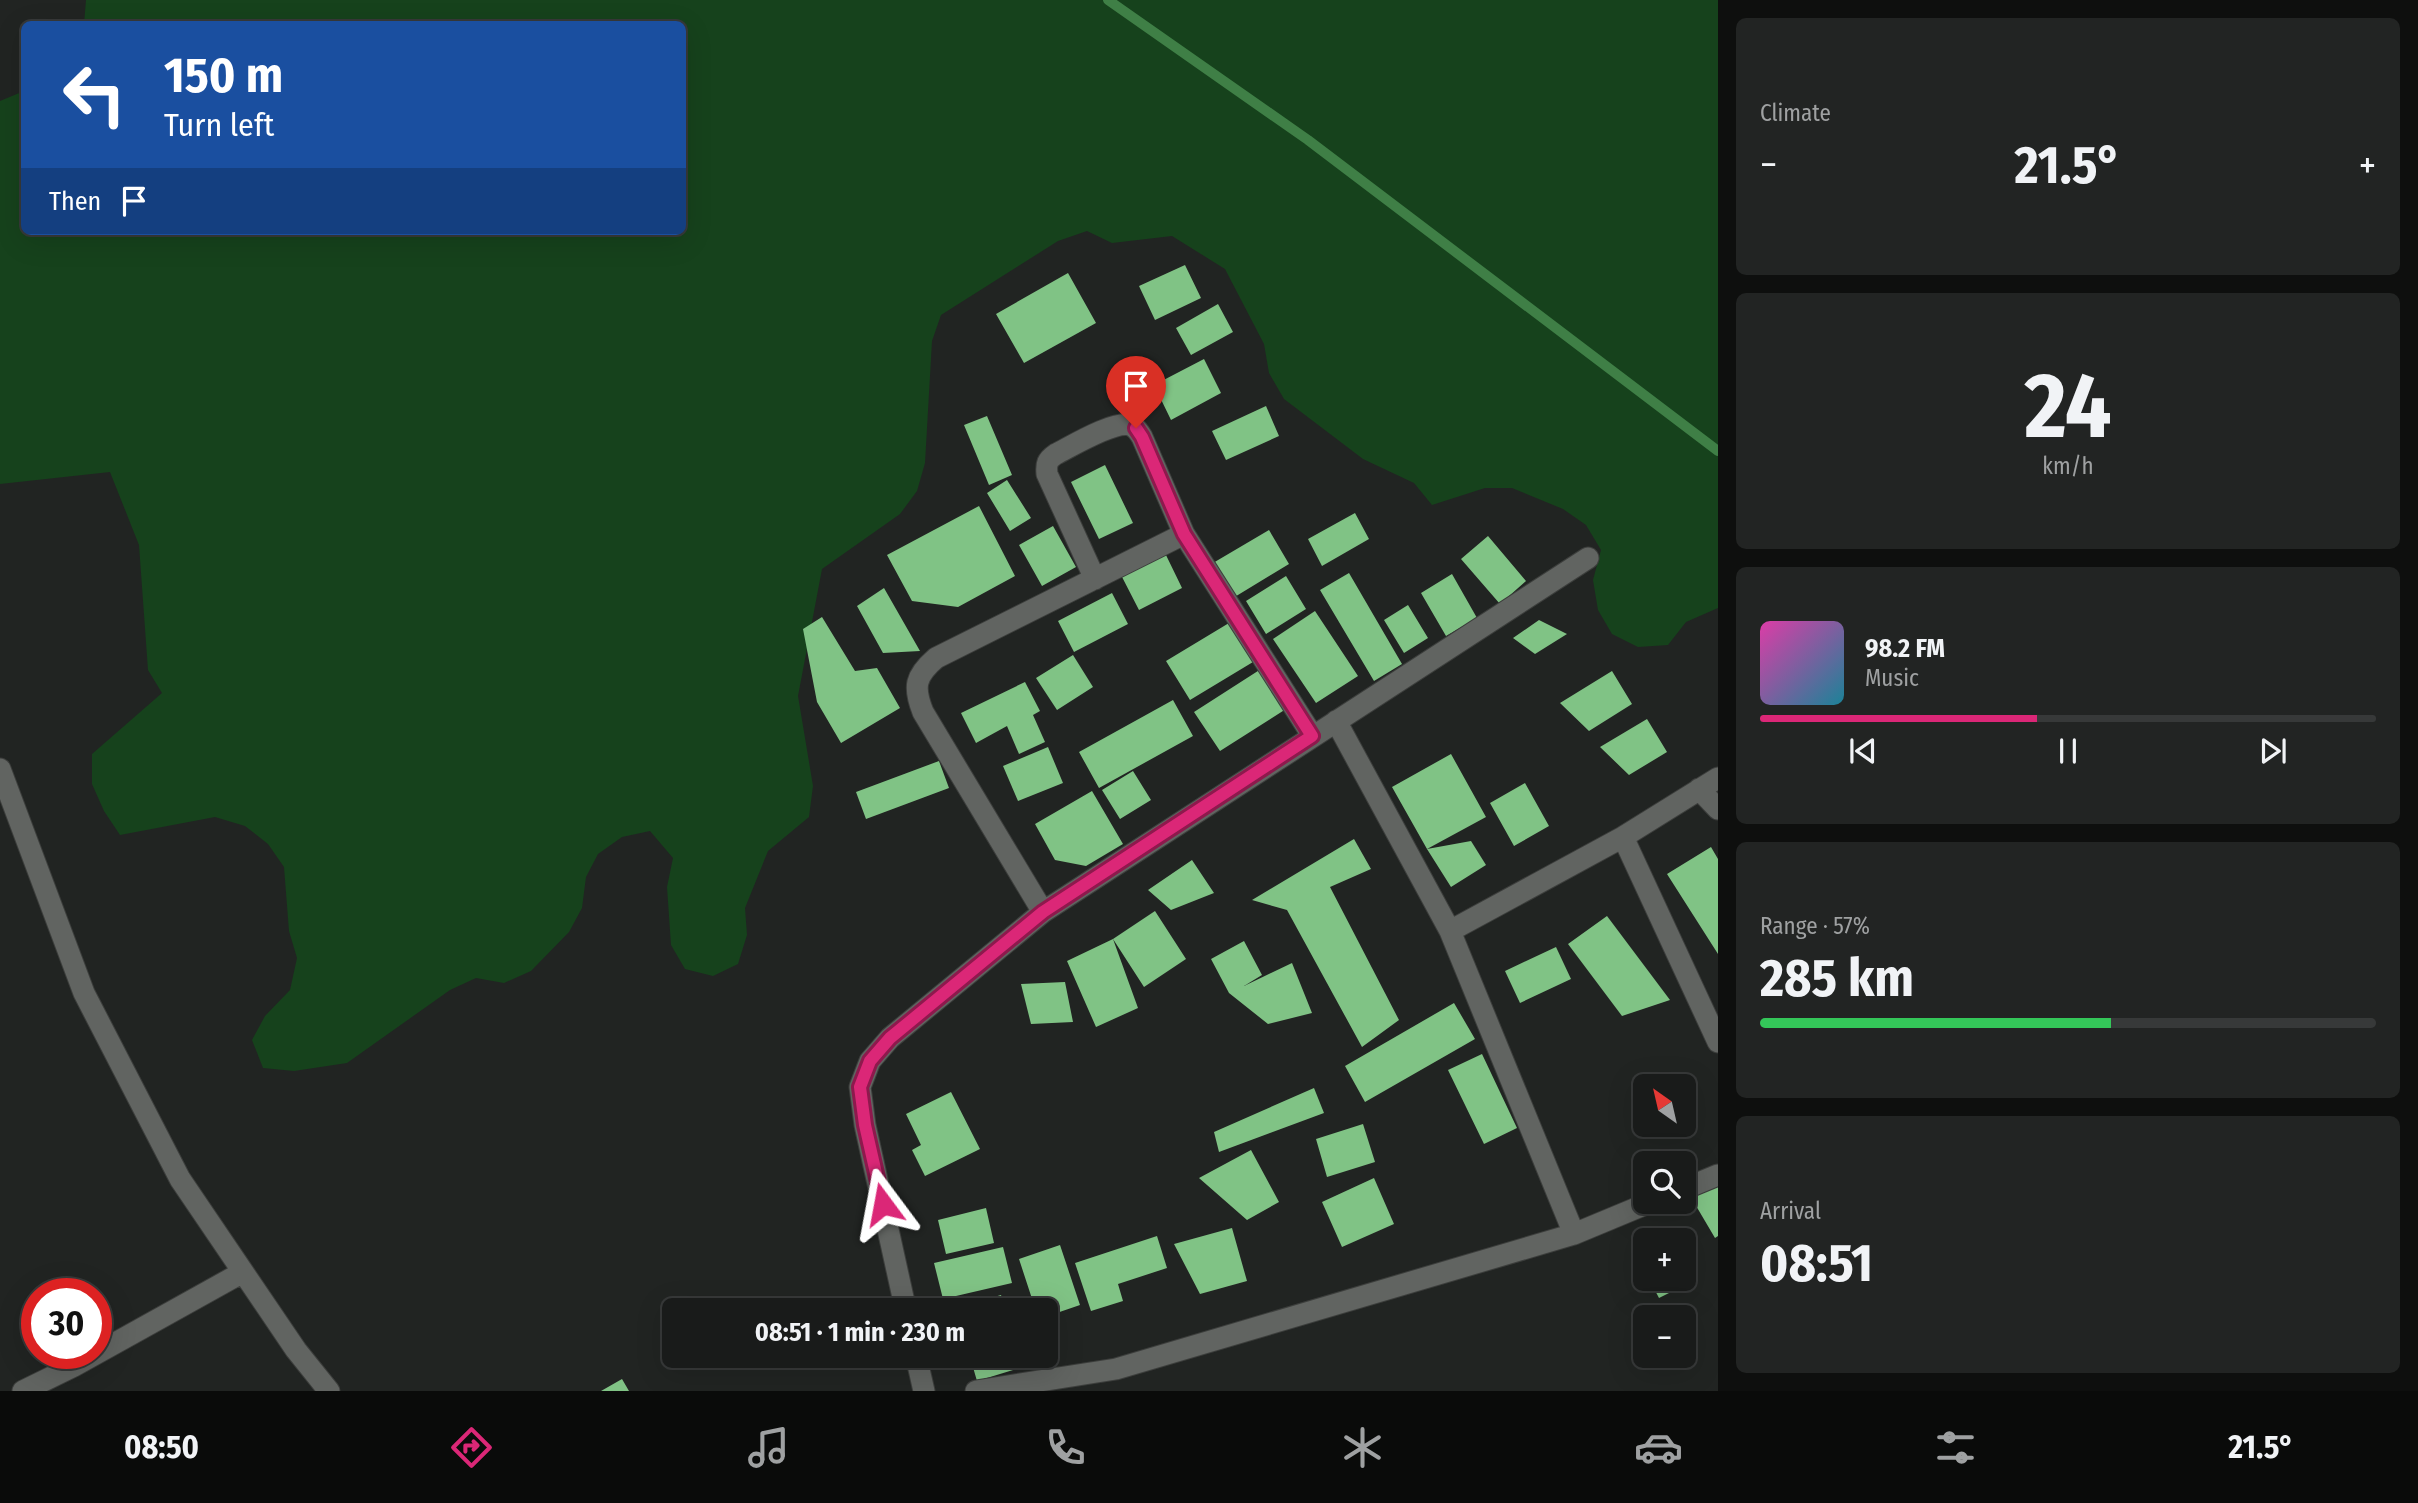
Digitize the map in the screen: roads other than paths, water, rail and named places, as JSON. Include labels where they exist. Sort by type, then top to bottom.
[{"type":"street","points":[[1095,579],[1047,474],[1047,461],[1056,454],[1114,427],[1129,425],[1136,428],[1142,437],[1184,534],[1312,736]]},
{"type":"street","points":[[1043,912],[923,712],[916,696],[918,679],[925,668],[936,659],[1184,534]]},
{"type":"street","points":[[903,1298],[865,1125],[860,1087],[870,1061],[890,1038],[1043,912],[1588,558]]},
{"type":"street","points":[[1336,721],[1450,930],[1574,1234]]},
{"type":"street","points":[[0,769],[84,993],[180,1179],[296,1350],[329,1391]]},
{"type":"street","points":[[1450,930],[1623,837],[1718,778]]},
{"type":"street","points":[[1699,789],[1718,809]]},
{"type":"street","points":[[1623,837],[1718,1042]]},
{"type":"street","points":[[1696,1184],[1718,1175]]},
{"type":"street","points":[[976,1391],[1116,1369],[1574,1234],[1633,1209]]},
{"type":"street","points":[[23,1391],[74,1366],[243,1272]]},
{"type":"street","points":[[919,1368],[924,1391]]},
{"type":"waterway","points":[[1108,0],[1308,140],[1718,451]]}]
